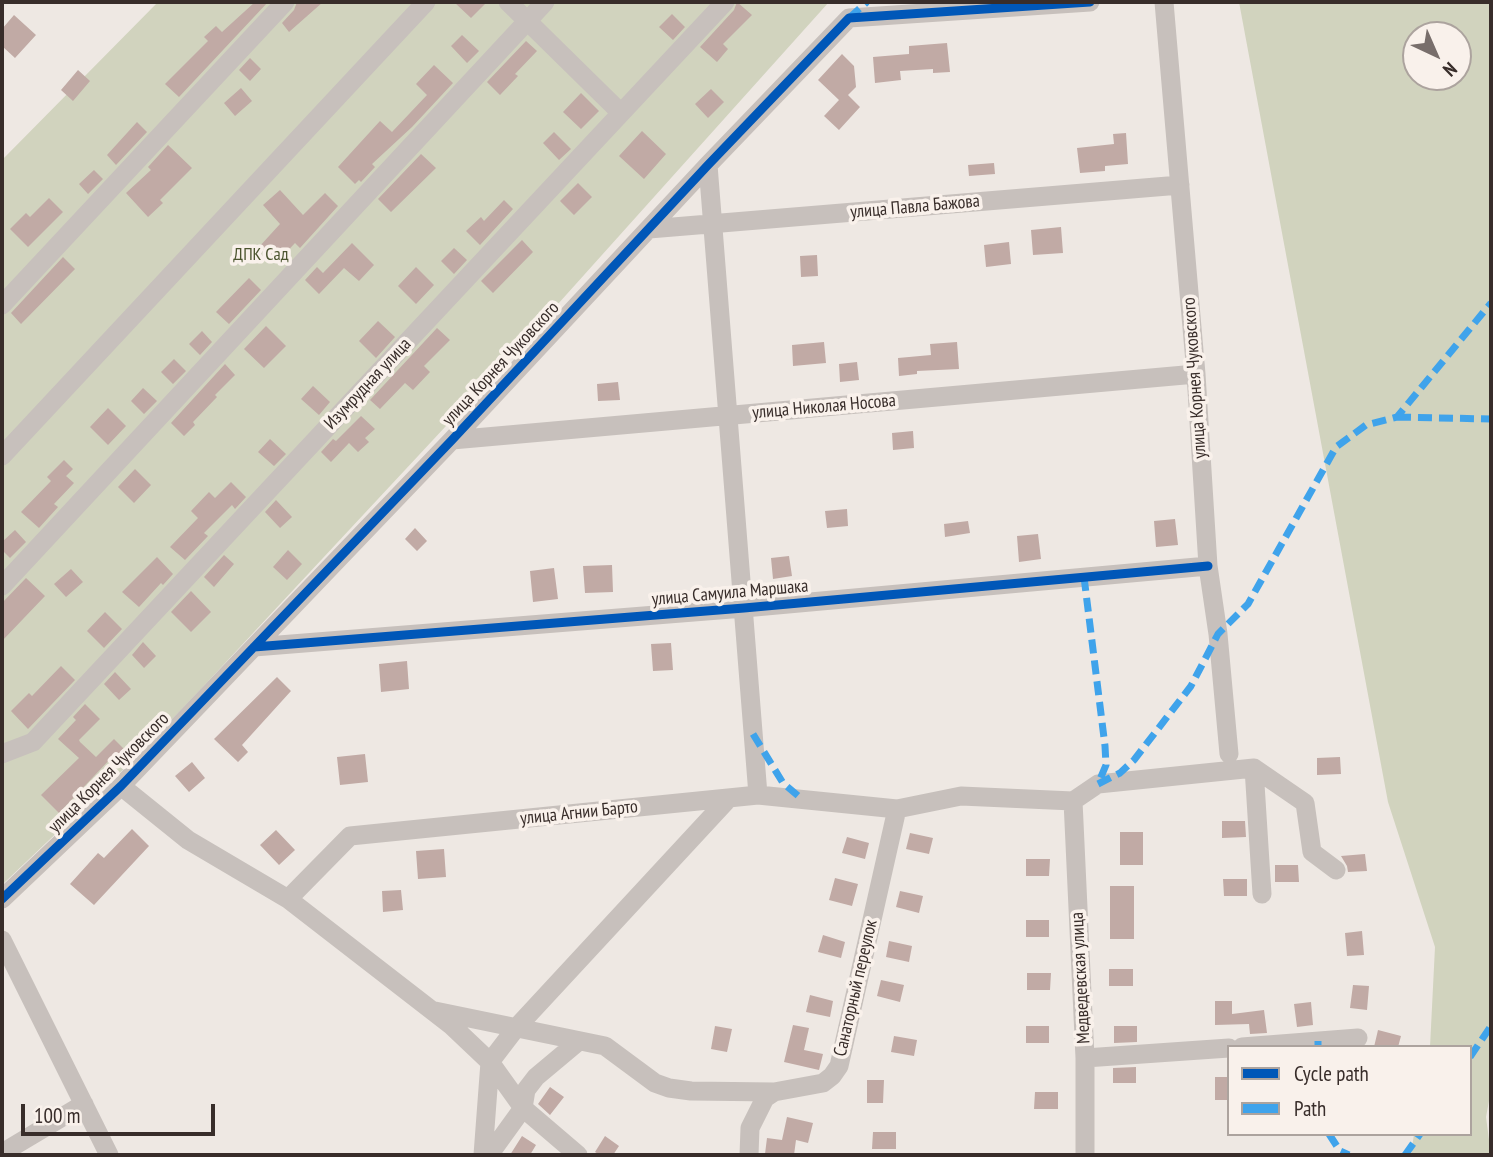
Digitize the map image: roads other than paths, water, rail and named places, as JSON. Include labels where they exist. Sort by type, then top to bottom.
[{"type":"street","points":[[2,305],[285,2]]},
{"type":"street","points":[[2,456],[426,2]]},
{"type":"street","points":[[508,2],[621,113]]},
{"type":"street","points":[[2,586],[545,2]]},
{"type":"street","name":"Изумрудная улица","points":[[2,754],[33,743],[726,2]]},
{"type":"street","name":"улица Корнея Чуковского","points":[[2,898],[121,786],[452,440],[849,18],[1090,2]]},
{"type":"street","name":"улица Корнея Чуковского","points":[[1164,2],[1196,374],[1208,566],[1218,634],[1229,754]]},
{"type":"street","points":[[708,165],[758,796]]},
{"type":"street","name":"улица Павла Бажова","points":[[649,229],[1180,185]]},
{"type":"street","name":"улица Николая Носова","points":[[452,440],[1196,374]]},
{"type":"street","name":"улица Самуила Маршака","points":[[254,647],[744,608],[1208,566]]},
{"type":"street","points":[[1073,801],[1098,784],[1254,768],[1305,803],[1312,852],[1336,870]]},
{"type":"street","points":[[1254,768],[1262,894]]},
{"type":"street","points":[[121,786],[188,839],[288,899],[430,1010],[490,1062],[523,1108],[578,1155]]},
{"type":"street","name":"улица Агнии Барто","points":[[288,899],[350,835],[758,796],[897,809],[961,796],[1073,801]]},
{"type":"street","points":[[482,1155],[490,1062],[516,1028],[729,798]]},
{"type":"street","name":"Медведевская улица","points":[[1073,801],[1085,1058],[1085,1155]]},
{"type":"street","name":"Санаторный переулок","points":[[430,1010],[605,1046],[654,1083],[669,1088],[691,1091],[774,1092],[823,1083],[832,1076],[838,1066],[897,809]]},
{"type":"street","points":[[2,940],[109,1155]]},
{"type":"street","points":[[1268,1045],[1358,1038]]},
{"type":"street","points":[[489,1155],[523,1108],[526,1090],[536,1077],[579,1041]]},
{"type":"street","points":[[1085,1058],[1227,1048]]},
{"type":"street","points":[[749,1155],[750,1128],[765,1098],[774,1092]]},
{"type":"street","points":[[2,1153],[84,1104]]},
{"type":"park label","name":"ДПК Сад","points":[[261,255]]}]
